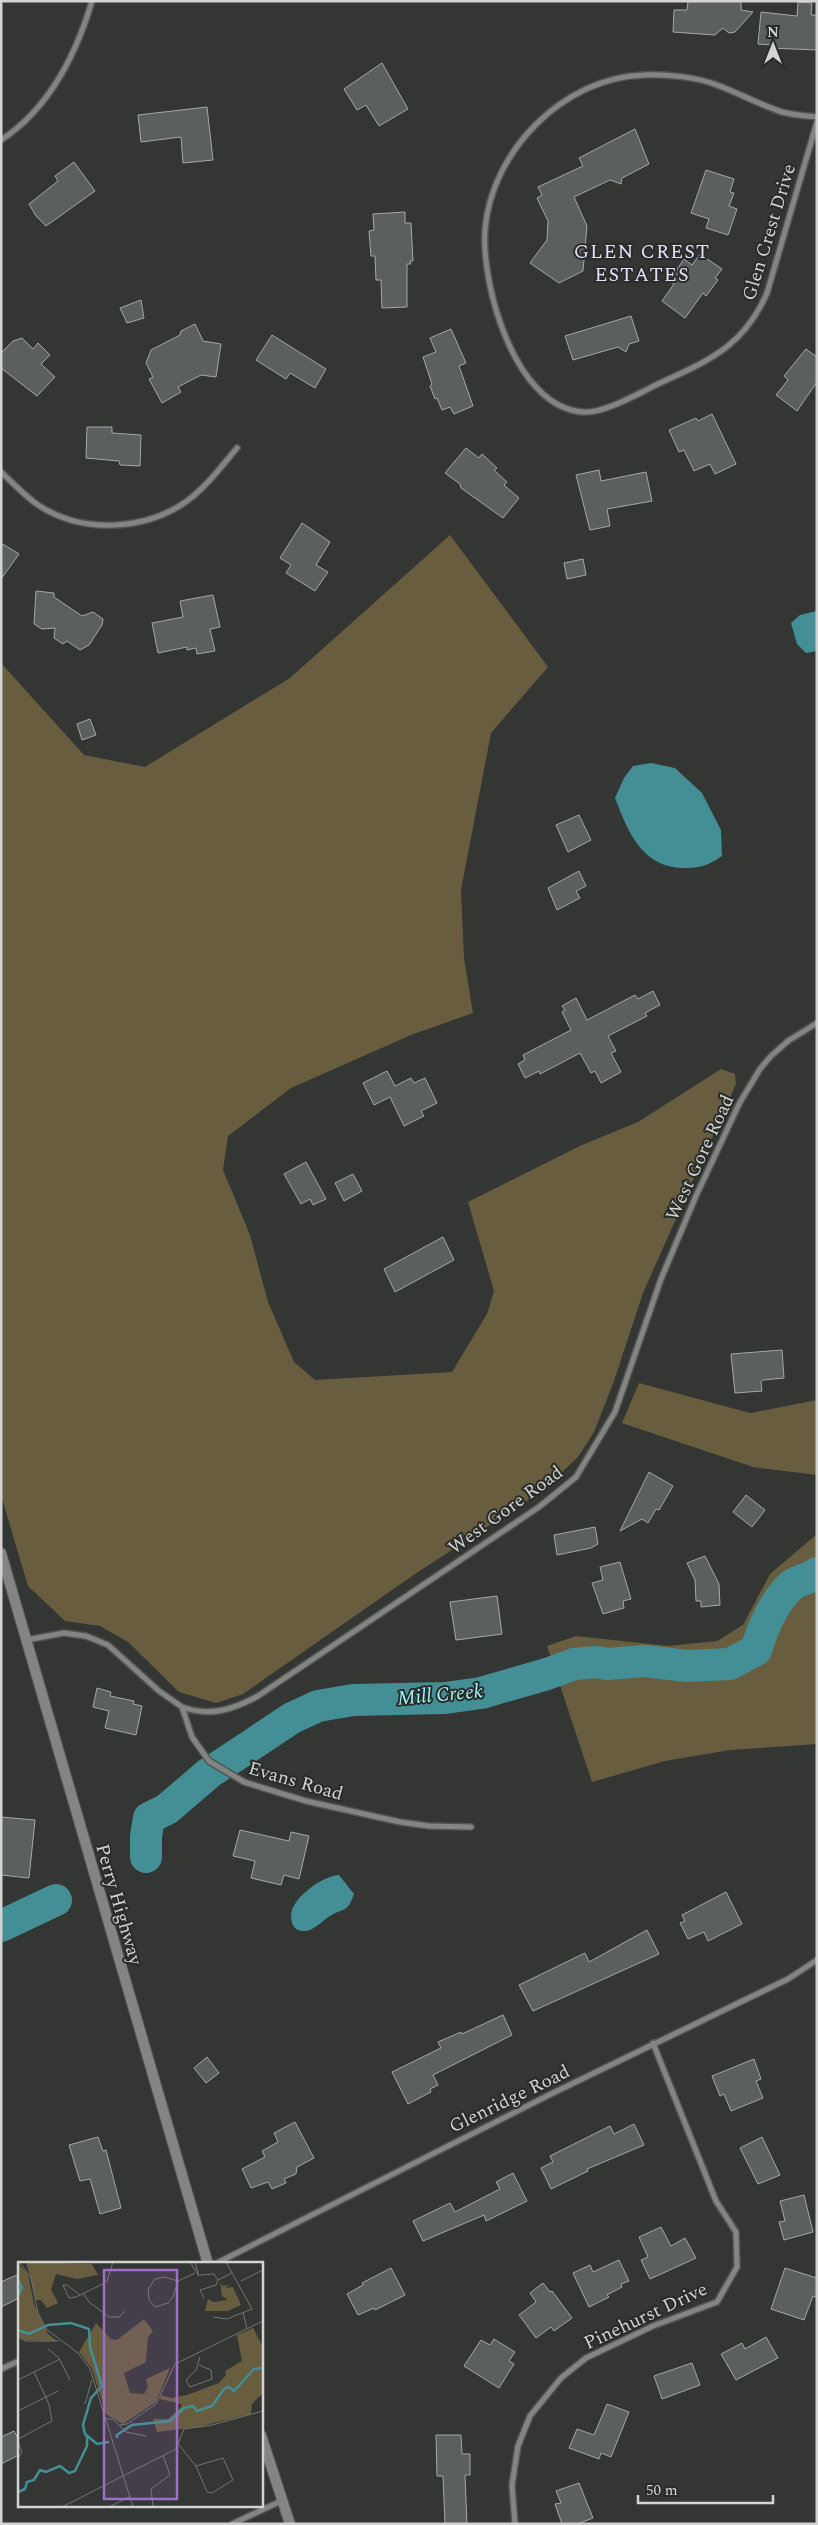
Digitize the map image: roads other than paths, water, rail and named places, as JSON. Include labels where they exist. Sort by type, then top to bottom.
[{"type":"main road","name":"Perry Highway","points":[[1,1553],[207,2262]]},
{"type":"main road","points":[[262,2438],[290,2524]]},
{"type":"street","points":[[1,140],[34,114],[49,96],[76,48],[92,1]]},
{"type":"street","name":"Glen Crest Drive","points":[[817,117],[784,113],[715,84],[672,76],[643,74],[601,84],[567,99],[527,132],[512,153],[500,177],[485,229],[490,280],[504,333],[526,378],[544,397],[565,408],[584,413],[602,409],[687,370],[726,348],[743,334],[758,315],[767,293],[817,122]]},
{"type":"street","points":[[1,472],[38,505],[86,525],[112,526],[168,512],[187,501],[210,481],[237,448]]},
{"type":"street","name":"West Gore Road","points":[[182,1706],[207,1713],[229,1708],[258,1696],[539,1507],[576,1477],[616,1412],[664,1271],[696,1196],[739,1104],[760,1069],[771,1056],[788,1040],[817,1023]]},
{"type":"street","points":[[25,1640],[64,1634],[96,1639],[120,1654],[159,1691],[182,1706]]},
{"type":"street","name":"Evans Road","points":[[182,1706],[192,1737],[210,1761],[244,1782],[306,1801],[400,1822],[429,1826],[471,1828]]},
{"type":"street","name":"Glenridge Road","points":[[219,2262],[653,2043],[788,1979],[817,1960]]},
{"type":"street","name":"Pinehurst Drive","points":[[515,2524],[512,2485],[518,2446],[530,2416],[557,2383],[573,2367],[586,2358],[653,2326],[717,2302],[737,2267],[736,2232],[716,2201],[653,2043]]},
{"type":"street","points":[[1,2369],[18,2361]]},
{"type":"street","points":[[232,2524],[281,2501]]},
{"type":"water","points":[[817,611],[817,651],[806,653],[797,644],[791,623],[800,615]]},
{"type":"water","points":[[651,763],[675,768],[702,793],[721,830],[722,856],[704,866],[683,868],[669,866],[656,861],[638,845],[625,823],[615,798],[624,778],[633,766]]},
{"type":"water","points":[[339,1875],[354,1894],[349,1905],[344,1910],[332,1915],[310,1930],[304,1931],[296,1928],[293,1925],[291,1912],[299,1899],[308,1889],[321,1881]]},
{"type":"waterway","name":"Mill Creek","points":[[146,1857],[146,1836],[149,1818],[167,1809],[209,1773],[292,1718],[318,1706],[353,1700],[445,1698],[481,1693],[547,1674],[574,1664],[645,1661],[687,1666],[730,1664],[756,1650],[770,1615],[786,1591],[795,1583],[817,1573]]},
{"type":"waterway","name":"Mill Creek","points":[[1,1926],[56,1900]]},
{"type":"district","name":"GLEN CREST ESTATES","points":[[642,262]]}]
